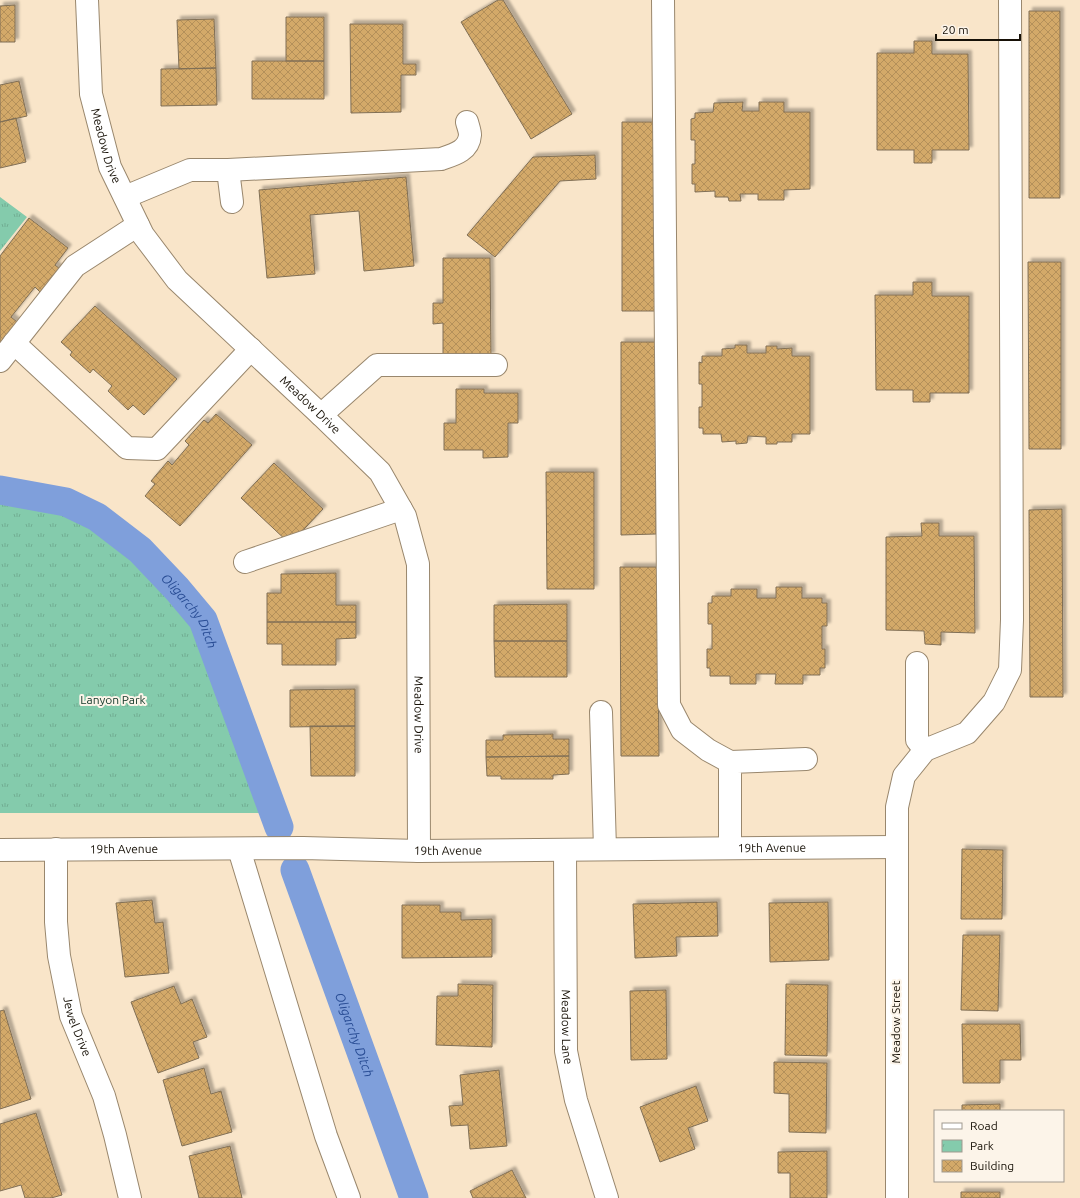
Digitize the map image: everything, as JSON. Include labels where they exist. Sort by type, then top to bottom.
[{"type":"street","name":"Meadow Drive","points":[[87,0],[91,94],[110,167],[143,235],[177,280],[322,415],[380,472],[405,516],[418,564],[419,851]]},
{"type":"street","points":[[663,0],[669,705],[682,730],[708,750],[730,762],[806,759]]},
{"type":"street","points":[[917,663],[918,740],[925,750],[967,733],[994,702],[1010,670],[1012,620],[1010,0]]},
{"type":"street","points":[[125,197],[190,170],[228,170],[441,159],[456,155],[467,144],[470,135],[467,122]]},
{"type":"street","points":[[228,170],[232,202]]},
{"type":"street","points":[[0,361],[75,266],[138,225]]},
{"type":"street","points":[[14,343],[127,448],[157,449],[251,348]]},
{"type":"street","points":[[322,415],[377,365],[496,365]]},
{"type":"street","points":[[245,562],[401,510]]},
{"type":"street","points":[[601,712],[605,850]]},
{"type":"street","name":"Meadow Street","points":[[897,1198],[897,807],[904,776],[925,750]]},
{"type":"street","points":[[730,762],[730,848]]},
{"type":"street","name":"19th Avenue","points":[[0,850],[303,848],[419,851],[896,847]]},
{"type":"street","points":[[239,848],[326,1136],[349,1198]]},
{"type":"street","name":"Jewel Drive","points":[[56,850],[56,922],[59,956],[71,1016],[104,1096],[130,1198]]},
{"type":"street","name":"Meadow Lane","points":[[565,850],[566,1051],[576,1100],[608,1198]]},
{"type":"green space","points":[[0,197],[27,217],[0,251]]},
{"type":"green space","name":"Lanyon Park","points":[[0,490],[66,502],[97,517],[140,550],[177,589],[203,620],[274,813],[0,813]]},
{"type":"building","points":[[498,0],[503,0],[572,114],[531,139],[461,22]]},
{"type":"building","points":[[15,5],[15,42],[0,42],[0,6]]},
{"type":"building","points":[[1029,11],[1060,11],[1060,198],[1029,198]]},
{"type":"building","points":[[286,17],[324,17],[324,61],[286,61]]},
{"type":"building","points":[[214,19],[216,68],[179,69],[177,20]]},
{"type":"building","points":[[350,24],[403,24],[403,64],[416,64],[416,75],[401,75],[401,112],[351,113]]},
{"type":"building","points":[[914,41],[932,41],[932,54],[968,54],[969,150],[932,150],[932,163],[914,163],[914,150],[877,150],[877,53],[914,53]]},
{"type":"building","points":[[252,61],[324,61],[324,99],[252,99]]},
{"type":"building","points":[[216,68],[217,105],[161,106],[161,69]]},
{"type":"building","points":[[19,81],[27,116],[0,122],[0,85]]},
{"type":"building","points":[[743,102],[742,111],[759,111],[759,102],[784,102],[784,112],[810,112],[810,189],[784,190],[784,200],[758,200],[758,194],[740,194],[741,201],[729,201],[728,197],[715,197],[715,191],[695,192],[695,184],[692,184],[692,164],[695,164],[695,140],[691,140],[691,119],[695,118],[695,113],[713,112],[714,103]]},
{"type":"building","points":[[16,118],[26,162],[0,168],[0,122]]},
{"type":"building","points":[[622,122],[654,122],[655,311],[622,311]]},
{"type":"building","points":[[595,155],[596,179],[560,181],[495,257],[467,235],[533,157]]},
{"type":"building","points":[[406,177],[414,266],[364,271],[359,211],[310,215],[315,274],[267,278],[259,190]]},
{"type":"building","points":[[29,218],[68,248],[55,265],[60,269],[41,293],[35,287],[11,317],[17,322],[1,343],[0,256]]},
{"type":"building","points":[[443,258],[490,258],[491,356],[443,356],[443,323],[433,324],[433,303],[443,303]]},
{"type":"building","points":[[1028,262],[1061,262],[1061,449],[1029,449]]},
{"type":"building","points":[[913,282],[932,282],[932,296],[969,296],[969,393],[930,393],[930,402],[913,402],[913,390],[876,390],[875,295],[913,295]]},
{"type":"building","points":[[95,306],[177,379],[144,415],[133,405],[128,410],[108,391],[112,386],[93,369],[90,373],[70,355],[72,352],[61,342]]},
{"type":"building","points":[[621,342],[656,342],[656,534],[621,535]]},
{"type":"building","points":[[735,345],[747,345],[747,353],[766,353],[766,346],[777,346],[777,349],[792,348],[792,356],[810,356],[810,434],[792,434],[792,442],[777,442],[777,444],[766,444],[766,437],[748,436],[747,443],[736,444],[736,441],[722,442],[721,434],[703,434],[703,428],[699,428],[699,407],[702,407],[702,384],[699,384],[699,362],[702,363],[702,356],[722,356],[722,349],[735,348]]},
{"type":"building","points":[[456,389],[484,389],[484,393],[518,393],[518,423],[508,423],[508,457],[483,458],[483,450],[444,450],[444,423],[456,423]]},
{"type":"building","points":[[216,414],[252,445],[180,526],[145,496],[155,484],[151,481],[168,461],[172,465],[189,445],[185,441],[204,420],[208,423]]},
{"type":"building","points":[[274,463],[323,509],[290,544],[241,498]]},
{"type":"building","points":[[546,472],[594,472],[594,589],[547,589]]},
{"type":"building","points":[[1062,509],[1063,697],[1030,697],[1029,510]]},
{"type":"building","points":[[921,523],[939,523],[939,536],[974,536],[975,633],[941,632],[941,645],[925,644],[924,631],[886,630],[886,537],[922,536]]},
{"type":"building","points":[[620,567],[657,567],[659,756],[621,756]]},
{"type":"building","points":[[336,573],[336,605],[356,605],[356,622],[267,622],[267,593],[281,593],[281,574]]},
{"type":"building","points":[[776,587],[802,587],[802,598],[822,598],[822,603],[827,603],[827,626],[822,626],[822,649],[825,649],[825,668],[820,668],[820,675],[803,675],[803,684],[775,684],[776,674],[756,674],[756,684],[730,684],[730,676],[710,676],[710,668],[707,668],[707,649],[712,649],[712,624],[708,624],[708,603],[712,603],[712,596],[731,596],[731,589],[757,589],[757,598],[776,598]]},
{"type":"building","points":[[567,604],[567,641],[494,641],[494,605]]},
{"type":"building","points":[[267,622],[356,622],[356,638],[336,639],[336,665],[282,665],[282,644],[267,644]]},
{"type":"building","points":[[494,641],[567,641],[567,677],[495,677]]},
{"type":"building","points":[[355,689],[355,726],[290,727],[290,690]]},
{"type":"building","points":[[310,726],[355,726],[355,776],[311,776]]},
{"type":"building","points":[[553,734],[553,739],[569,739],[569,756],[486,757],[486,740],[503,740],[503,735]]},
{"type":"building","points":[[569,756],[569,774],[553,775],[553,779],[501,779],[501,776],[487,776],[486,757]]},
{"type":"building","points":[[962,849],[1003,850],[1002,919],[961,919]]},
{"type":"building","points":[[152,900],[155,923],[163,922],[169,973],[125,977],[116,903]]},
{"type":"building","points":[[717,902],[718,936],[676,937],[677,956],[635,958],[633,904]]},
{"type":"building","points":[[828,902],[829,960],[770,962],[769,903]]},
{"type":"building","points":[[402,905],[440,905],[440,912],[461,912],[461,920],[492,919],[492,957],[402,958]]},
{"type":"building","points":[[963,935],[1000,935],[998,1011],[961,1010]]},
{"type":"building","points":[[458,984],[493,985],[492,1047],[436,1045],[437,996],[458,996]]},
{"type":"building","points":[[786,984],[828,985],[827,1056],[785,1055]]},
{"type":"building","points":[[174,986],[181,1004],[192,999],[207,1037],[193,1042],[199,1058],[158,1073],[131,1002]]},
{"type":"building","points":[[666,990],[667,1059],[631,1060],[630,991]]},
{"type":"building","points":[[4,1010],[31,1099],[0,1109],[0,1011]]},
{"type":"building","points":[[962,1024],[1020,1024],[1021,1060],[1000,1060],[1000,1083],[963,1083]]},
{"type":"building","points":[[774,1062],[827,1063],[826,1133],[789,1132],[789,1094],[774,1093]]},
{"type":"building","points":[[204,1068],[211,1094],[221,1091],[232,1132],[182,1146],[163,1080]]},
{"type":"building","points":[[499,1070],[507,1146],[470,1149],[468,1125],[451,1126],[449,1106],[463,1105],[460,1075]]},
{"type":"building","points":[[696,1086],[708,1121],[688,1128],[695,1149],[660,1162],[640,1107]]},
{"type":"building","points":[[1000,1104],[1000,1110],[962,1110],[962,1105]]},
{"type":"building","points":[[36,1113],[62,1195],[51,1198],[25,1198],[21,1185],[0,1191],[0,1124]]},
{"type":"building","points":[[230,1146],[242,1198],[199,1198],[189,1156]]},
{"type":"building","points":[[827,1151],[827,1198],[790,1198],[790,1173],[778,1173],[778,1152]]},
{"type":"building","points":[[512,1170],[526,1198],[473,1198],[470,1191]]},
{"type":"building","points":[[961,1192],[1000,1192],[1000,1198],[961,1198]]},
{"type":"waterway","name":"Oligarchy Ditch","points":[[0,490],[66,502],[97,517],[140,550],[177,589],[203,620],[279,827]]},
{"type":"waterway","name":"Oligarchy Ditch","points":[[295,870],[414,1198]]}]
